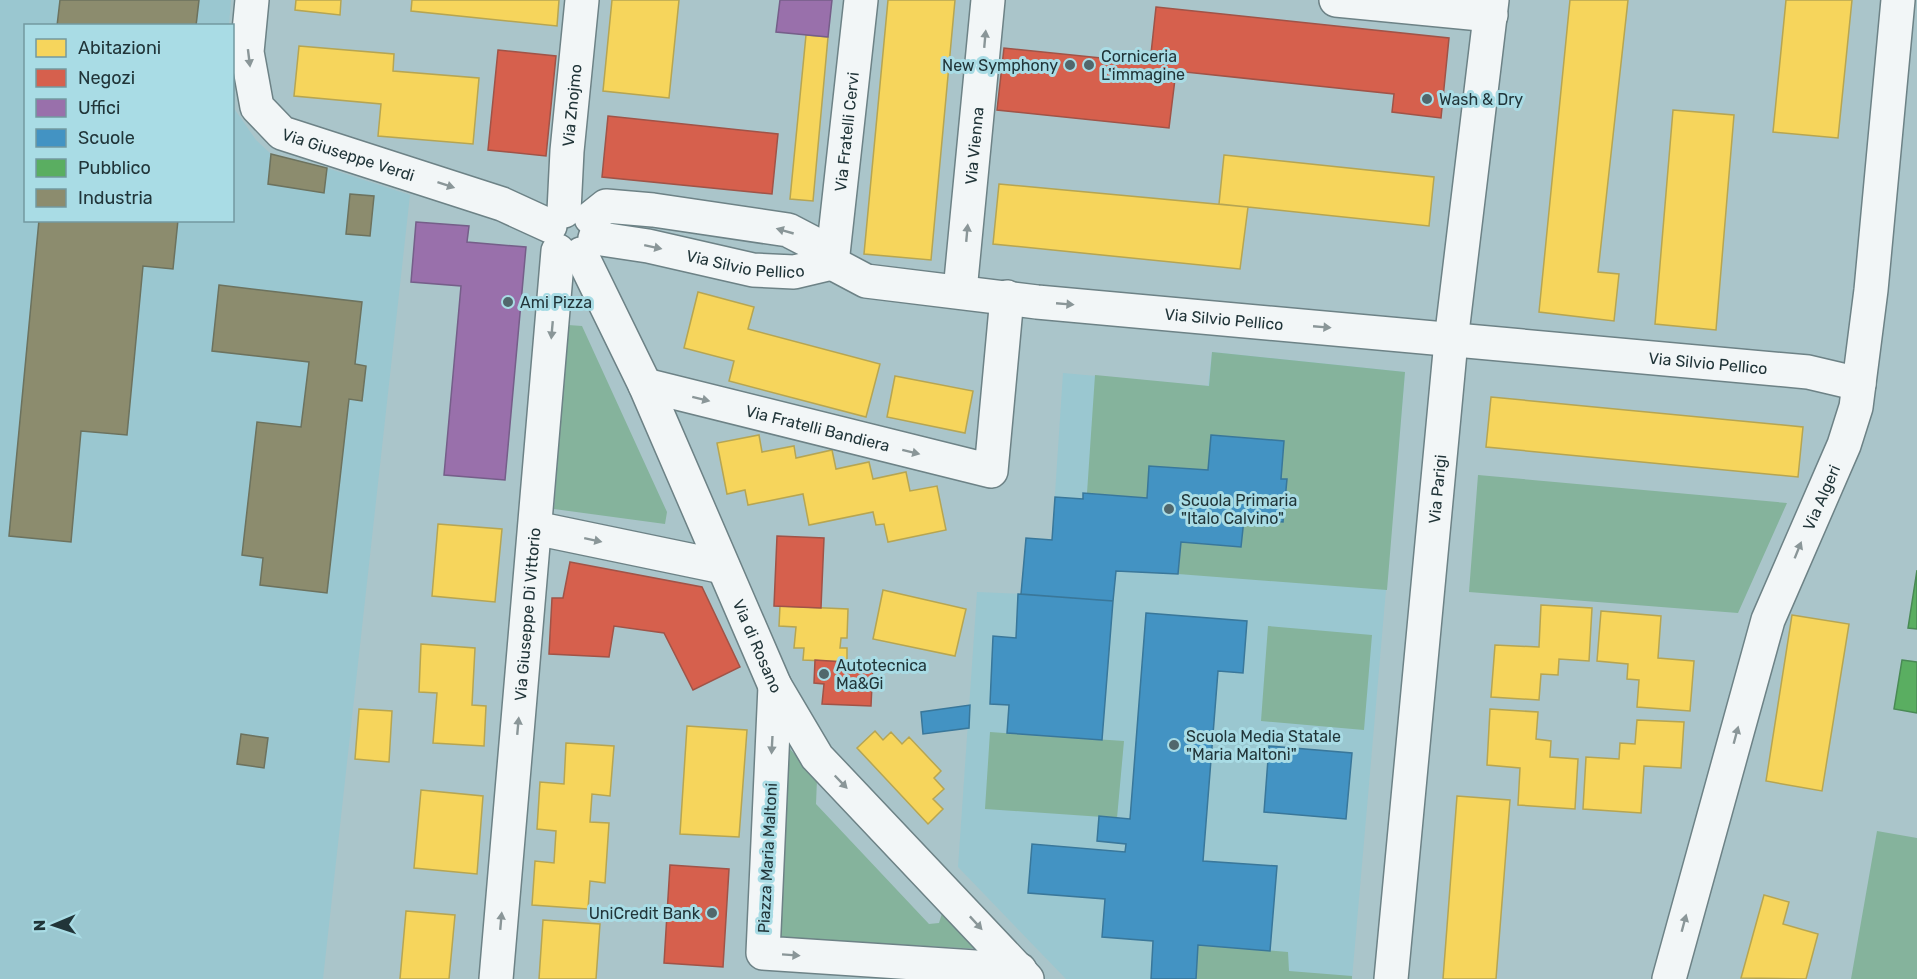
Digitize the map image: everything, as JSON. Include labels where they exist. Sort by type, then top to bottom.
[{"type":"street","name":"Via Giuseppe Verdi","points":[[252,0],[247,52],[256,107],[282,133],[483,197],[573,233]]},
{"type":"street","name":"Via Znojmo","points":[[573,233],[568,144],[582,0]]},
{"type":"street","name":"Via Fratelli Cervi","points":[[832,263],[861,0]]},
{"type":"street","name":"Via Vienna","points":[[960,291],[988,0]]},
{"type":"street","points":[[1336,0],[1492,8]]},
{"type":"street","name":"Via Algeri","points":[[1669,979],[1768,620],[1844,445],[1858,396],[1871,290],[1898,0]]},
{"type":"street","name":"Via Parigi","points":[[1391,979],[1451,340],[1492,8]]},
{"type":"street","points":[[573,233],[606,206],[653,210],[788,230],[811,242],[832,263]]},
{"type":"street","name":"Via Silvio Pellico","points":[[573,233],[648,246],[753,270],[794,272],[832,263],[866,281],[1007,297],[1808,372],[1858,396]]},
{"type":"street","name":"Via di Rosano","points":[[573,233],[645,386],[775,686],[817,757],[1023,975]]},
{"type":"street","name":"Via Giuseppe Di Vittorio","points":[[496,979],[535,528],[573,233]]},
{"type":"street","name":"Via Fratelli Bandiera","points":[[645,386],[991,471],[1007,297]]},
{"type":"street","points":[[535,528],[723,567]]},
{"type":"street","name":"Piazza Maria Maltoni","points":[[775,686],[763,953],[1023,975]]},
{"type":"shaded area","points":[[0,0],[231,0],[229,24],[24,24],[24,222],[234,222],[234,108],[256,140],[271,154],[327,168],[410,195],[323,979],[0,979]]},
{"type":"shaded area","points":[[1212,352],[1405,372],[1352,979],[1066,979],[958,867],[977,592],[1021,594],[1026,538],[1052,539],[1063,373],[1208,386]]},
{"type":"green space","points":[[568,325],[582,326],[667,512],[665,524],[554,509]]},
{"type":"green space","points":[[1212,352],[1405,372],[1387,590],[1178,574],[1181,542],[1241,547],[1244,519],[1283,521],[1287,480],[1281,479],[1284,441],[1212,435],[1208,470],[1150,466],[1147,498],[1087,493],[1095,375],[1209,386]]},
{"type":"green space","points":[[1478,475],[1787,503],[1738,613],[1469,592]]},
{"type":"green space","points":[[1268,626],[1372,635],[1364,730],[1261,721]]},
{"type":"green space","points":[[990,732],[1124,741],[1117,818],[985,809]]},
{"type":"green space","points":[[790,749],[817,779],[816,804],[929,924],[939,923],[944,907],[981,949],[778,938]]},
{"type":"green space","points":[[1877,831],[1917,838],[1917,979],[1851,979]]},
{"type":"green space","points":[[1198,945],[1288,952],[1289,971],[1352,976],[1352,979],[1196,979]]},
{"type":"building: Abitazioni","points":[[296,0],[341,0],[340,15],[295,10]]},
{"type":"building: Abitazioni","points":[[412,0],[559,0],[557,26],[411,11]]},
{"type":"building: Abitazioni","points":[[612,0],[679,0],[669,98],[603,91]]},
{"type":"building: Abitazioni","points":[[888,0],[955,0],[931,260],[864,254]]},
{"type":"building: Abitazioni","points":[[1570,0],[1628,0],[1598,272],[1619,274],[1614,321],[1539,312]]},
{"type":"building: Abitazioni","points":[[1786,0],[1852,0],[1838,138],[1773,132]]},
{"type":"building: Abitazioni","points":[[806,35],[828,37],[813,201],[790,199]]},
{"type":"building: Abitazioni","points":[[299,46],[394,54],[393,71],[479,78],[473,144],[378,136],[381,104],[294,96]]},
{"type":"building: Abitazioni","points":[[1673,110],[1734,115],[1716,330],[1655,324]]},
{"type":"building: Abitazioni","points":[[1224,155],[1434,177],[1429,226],[1219,204]]},
{"type":"building: Abitazioni","points":[[999,184],[1248,207],[1240,269],[993,244]]},
{"type":"building: Abitazioni","points":[[698,292],[754,307],[748,329],[880,364],[866,417],[729,381],[734,361],[684,348]]},
{"type":"building: Abitazioni","points":[[895,376],[973,391],[965,433],[887,417]]},
{"type":"building: Abitazioni","points":[[1491,397],[1803,427],[1798,477],[1486,447]]},
{"type":"building: Abitazioni","points":[[759,435],[762,452],[794,446],[796,458],[832,450],[836,469],[869,462],[873,479],[906,472],[910,491],[937,486],[946,530],[888,542],[884,524],[876,525],[873,512],[809,525],[803,494],[748,505],[745,490],[727,494],[717,443]]},
{"type":"building: Abitazioni","points":[[438,524],[502,529],[495,602],[432,596]]},
{"type":"building: Abitazioni","points":[[883,590],[966,609],[955,656],[873,639]]},
{"type":"building: Abitazioni","points":[[1541,605],[1592,608],[1589,661],[1559,659],[1558,675],[1541,674],[1539,700],[1491,697],[1495,645],[1539,647]]},
{"type":"building: Abitazioni","points":[[780,606],[848,609],[847,638],[841,638],[840,648],[847,648],[847,662],[803,660],[804,648],[794,648],[796,627],[779,626]]},
{"type":"building: Abitazioni","points":[[1601,611],[1661,616],[1658,658],[1694,661],[1690,711],[1637,707],[1639,680],[1627,679],[1628,664],[1597,661]]},
{"type":"building: Abitazioni","points":[[1792,615],[1849,624],[1822,791],[1766,781]]},
{"type":"building: Abitazioni","points":[[421,644],[475,648],[472,705],[486,706],[484,746],[433,743],[437,693],[419,692]]},
{"type":"building: Abitazioni","points":[[359,709],[392,711],[389,762],[355,759]]},
{"type":"building: Abitazioni","points":[[1490,709],[1538,712],[1536,739],[1551,741],[1550,757],[1578,759],[1575,809],[1518,805],[1520,768],[1487,765]]},
{"type":"building: Abitazioni","points":[[1637,720],[1684,722],[1681,768],[1644,766],[1641,813],[1583,809],[1586,757],[1619,759],[1620,743],[1635,744]]},
{"type":"building: Abitazioni","points":[[687,726],[747,730],[739,837],[680,834]]},
{"type":"building: Abitazioni","points":[[875,731],[883,740],[891,732],[902,744],[909,737],[941,771],[934,778],[944,789],[933,799],[943,809],[928,824],[857,748]]},
{"type":"building: Abitazioni","points":[[566,743],[614,746],[610,796],[592,794],[590,822],[609,823],[605,883],[590,881],[588,909],[532,905],[535,861],[554,863],[556,831],[537,829],[540,782],[564,784]]},
{"type":"building: Abitazioni","points":[[421,790],[483,796],[477,874],[414,868]]},
{"type":"building: Abitazioni","points":[[1457,796],[1510,800],[1496,979],[1443,979]]},
{"type":"building: Abitazioni","points":[[1764,895],[1789,902],[1783,924],[1818,934],[1806,979],[1741,978]]},
{"type":"building: Abitazioni","points":[[406,911],[455,915],[449,979],[400,979]]},
{"type":"building: Abitazioni","points":[[543,920],[600,924],[596,979],[539,979]]},
{"type":"building: Negozi","points":[[1156,7],[1449,38],[1441,118],[1392,112],[1394,94],[1176,71],[1169,128],[997,110],[1004,48],[1150,63]]},
{"type":"building: Negozi","points":[[498,50],[556,56],[546,156],[488,150]]},
{"type":"building: Negozi","points":[[608,116],[778,134],[772,194],[602,177]]},
{"type":"building: Negozi","points":[[777,536],[824,538],[821,608],[774,606]]},
{"type":"building: Negozi","points":[[570,562],[702,587],[740,667],[693,690],[664,633],[614,626],[609,657],[549,654],[552,598],[563,598]]},
{"type":"building: Negozi","points":[[815,660],[873,664],[871,706],[822,704],[824,684],[814,683]]},
{"type":"building: Negozi","points":[[670,865],[729,869],[723,967],[664,963]]},
{"type":"building: Uffici","points":[[780,0],[832,0],[828,37],[776,32]]},
{"type":"building: Uffici","points":[[416,222],[469,226],[467,242],[526,247],[505,480],[444,475],[461,286],[411,282]]},
{"type":"building: Scuole","name":"Scuola Primaria \"Italo Calvino\"","points":[[1211,435],[1284,441],[1281,479],[1287,479],[1283,522],[1244,519],[1241,547],[1181,542],[1178,574],[1116,571],[1113,601],[1021,594],[1026,538],[1052,540],[1055,497],[1083,499],[1083,493],[1147,498],[1149,466],[1208,470]]},
{"type":"building: Scuole","points":[[1018,594],[1113,601],[1102,740],[1007,733],[1009,705],[990,704],[993,636],[1016,638]]},
{"type":"building: Scuole","name":"Scuola Media Statale \"Maria Maltoni\"","points":[[1146,613],[1247,621],[1243,673],[1218,671],[1203,861],[1277,866],[1270,951],[1198,945],[1196,979],[1151,979],[1153,941],[1102,937],[1105,899],[1028,893],[1032,844],[1125,852],[1126,844],[1097,841],[1099,816],[1130,819]]},
{"type":"building: Scuole","points":[[970,705],[969,728],[923,734],[921,712]]},
{"type":"building: Scuole","points":[[1269,746],[1352,753],[1346,819],[1264,812]]},
{"type":"building: Pubblico","points":[[1917,570],[1917,629],[1908,628]]},
{"type":"building: Pubblico","points":[[1902,660],[1917,662],[1917,713],[1894,709]]},
{"type":"building: Industria","points":[[60,0],[199,0],[196,24],[57,24]]},
{"type":"building: Industria","points":[[271,154],[327,168],[324,193],[268,184]]},
{"type":"building: Industria","points":[[350,194],[374,196],[370,236],[346,234]]},
{"type":"building: Industria","points":[[39,222],[178,222],[173,269],[143,266],[127,435],[81,431],[71,542],[9,536]]},
{"type":"building: Industria","points":[[219,285],[362,302],[355,364],[366,366],[362,401],[349,399],[327,593],[260,585],[263,558],[242,555],[257,422],[301,427],[309,362],[212,351]]},
{"type":"building: Industria","points":[[241,734],[268,738],[264,768],[237,764]]},
{"type":"place","name":"New Symphony","points":[[1070,65]]},
{"type":"place","name":"Corniceria L'immagine","points":[[1089,65]]},
{"type":"place","name":"Wash & Dry","points":[[1427,99]]},
{"type":"place","name":"Ami Pizza","points":[[508,302]]},
{"type":"place","name":"Scuola Primaria \"Italo Calvino\"","points":[[1169,509]]},
{"type":"place","name":"Autotecnica Ma&Gi","points":[[824,674]]},
{"type":"place","name":"Scuola Media Statale \"Maria Maltoni\"","points":[[1174,745]]},
{"type":"place","name":"UniCredit Bank","points":[[712,913]]}]
